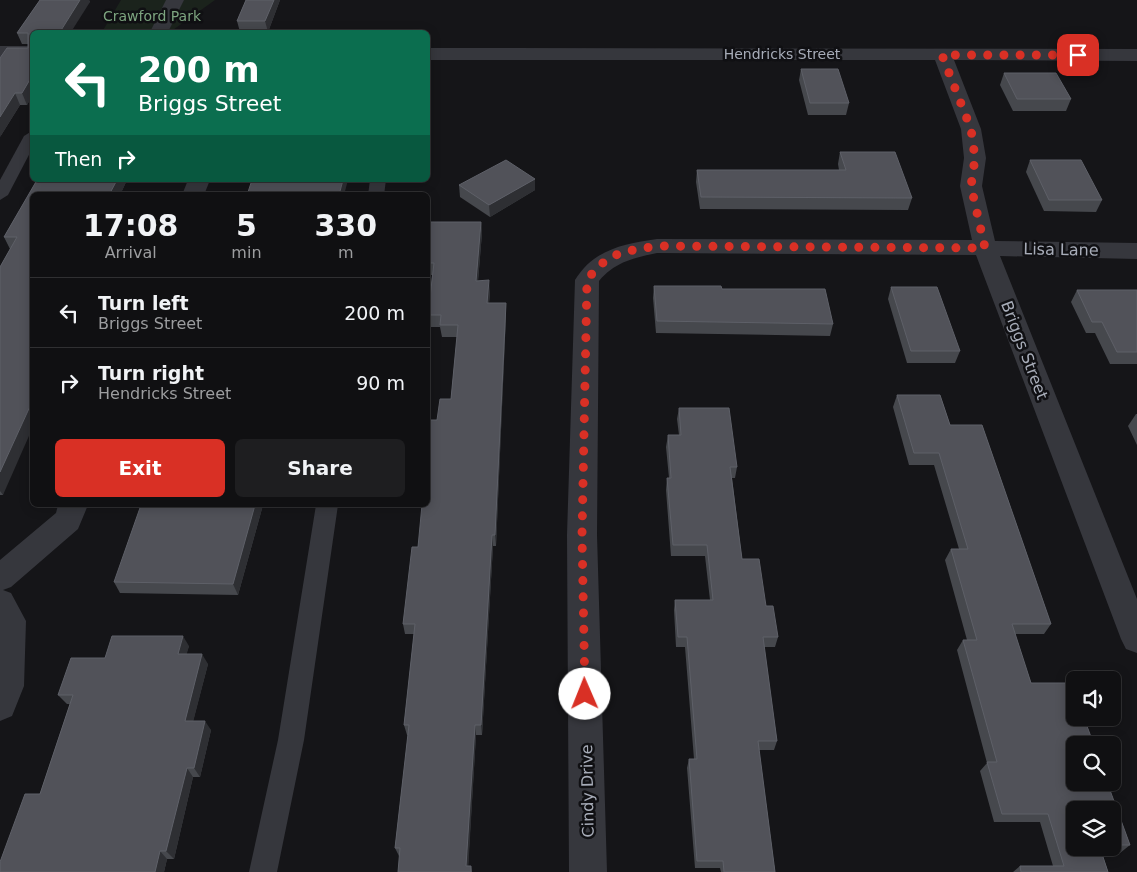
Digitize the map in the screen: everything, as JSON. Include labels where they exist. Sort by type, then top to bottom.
[{"type":"street","points":[[160,30],[175,0]]},
{"type":"street","points":[[0,52],[30,52]]},
{"type":"street","name":"Hendricks Street","points":[[430,54],[1137,55]]},
{"type":"street","name":"Briggs Street","points":[[942,55],[971,129],[975,158],[971,186],[985,248],[1137,639]]},
{"type":"street","name":"Cindy Drive","points":[[588,872],[582,535],[587,280],[599,264],[618,253],[657,246],[985,248]]},
{"type":"street","name":"Lisa Lane","points":[[985,248],[1137,251]]},
{"type":"street","points":[[0,578],[68,520],[72,507]]},
{"type":"street","points":[[0,603],[10,621],[8,686],[0,705]]},
{"type":"lane","points":[[0,195],[30,140]]},
{"type":"lane","points":[[262,872],[291,740],[328,507]]},
{"type":"green space","name":"Crawford Park","points":[[121,0],[215,0],[173,30],[103,30]]},
{"type":"building","points":[[40,0],[80,0],[61,30],[30,30],[30,79],[22,93],[15,93],[0,117],[0,58],[7,48],[28,48],[28,33],[17,33]]},
{"type":"building","points":[[246,0],[274,0],[265,21],[237,21]]},
{"type":"building","points":[[801,69],[838,69],[849,103],[810,103]]},
{"type":"building","points":[[1004,73],[1056,73],[1071,99],[1017,99]]},
{"type":"building","points":[[840,152],[895,152],[912,198],[701,197],[697,170],[846,170]]},
{"type":"building","points":[[506,160],[535,179],[489,205],[459,185]]},
{"type":"building","points":[[1030,160],[1081,160],[1102,200],[1049,200]]},
{"type":"building","points":[[36,182],[116,182],[111,192],[30,192]]},
{"type":"building","points":[[251,182],[342,182],[340,192],[248,192]]},
{"type":"building","points":[[30,192],[30,406],[0,472],[0,267],[17,237],[4,237]]},
{"type":"building","points":[[430,222],[481,222],[476,281],[489,280],[487,303],[506,303],[495,535],[492,535],[481,725],[475,725],[466,866],[471,866],[471,872],[398,872],[400,848],[395,848],[409,725],[404,725],[415,624],[403,624],[412,547],[418,547],[422,507],[430,507],[430,420],[437,420],[440,399],[451,399],[458,325],[440,325],[441,315],[430,315],[434,263],[430,263]]},
{"type":"building","points":[[654,286],[721,286],[722,289],[825,289],[833,324],[657,321]]},
{"type":"building","points":[[891,287],[937,287],[960,351],[911,351]]},
{"type":"building","points":[[1077,290],[1137,290],[1137,352],[1117,352],[1102,322],[1092,322]]},
{"type":"building","points":[[897,395],[940,395],[950,425],[982,425],[1051,624],[1012,624],[1031,683],[1066,683],[1066,726],[1087,726],[1091,736],[1066,736],[1066,791],[1110,791],[1114,801],[1066,801],[1066,856],[1103,856],[1108,872],[1021,872],[1020,866],[1064,866],[1048,814],[1002,814],[987,762],[997,762],[963,640],[977,640],[951,549],[968,549],[939,453],[914,453]]},
{"type":"building","points":[[679,408],[729,408],[737,467],[730,467],[742,559],[759,559],[766,606],[773,606],[778,637],[763,637],[777,741],[758,741],[775,872],[724,872],[723,861],[697,861],[689,759],[697,759],[687,637],[678,637],[675,600],[713,600],[707,545],[673,545],[667,478],[671,478],[668,435],[681,435]]},
{"type":"building","points":[[140,507],[254,507],[233,584],[114,582]]},
{"type":"building","points":[[112,636],[183,636],[178,654],[202,654],[185,721],[205,721],[194,768],[187,768],[166,851],[160,851],[155,872],[0,872],[0,862],[25,794],[40,794],[73,695],[58,695],[71,658],[105,658]]},
{"type":"building","points":[[1121,820],[1130,845],[1121,845]]},
{"type":"route","points":[[585,694],[582,535],[587,280],[599,264],[618,253],[657,246],[985,248],[971,186],[975,158],[971,129],[942,55],[1078,55]]}]
